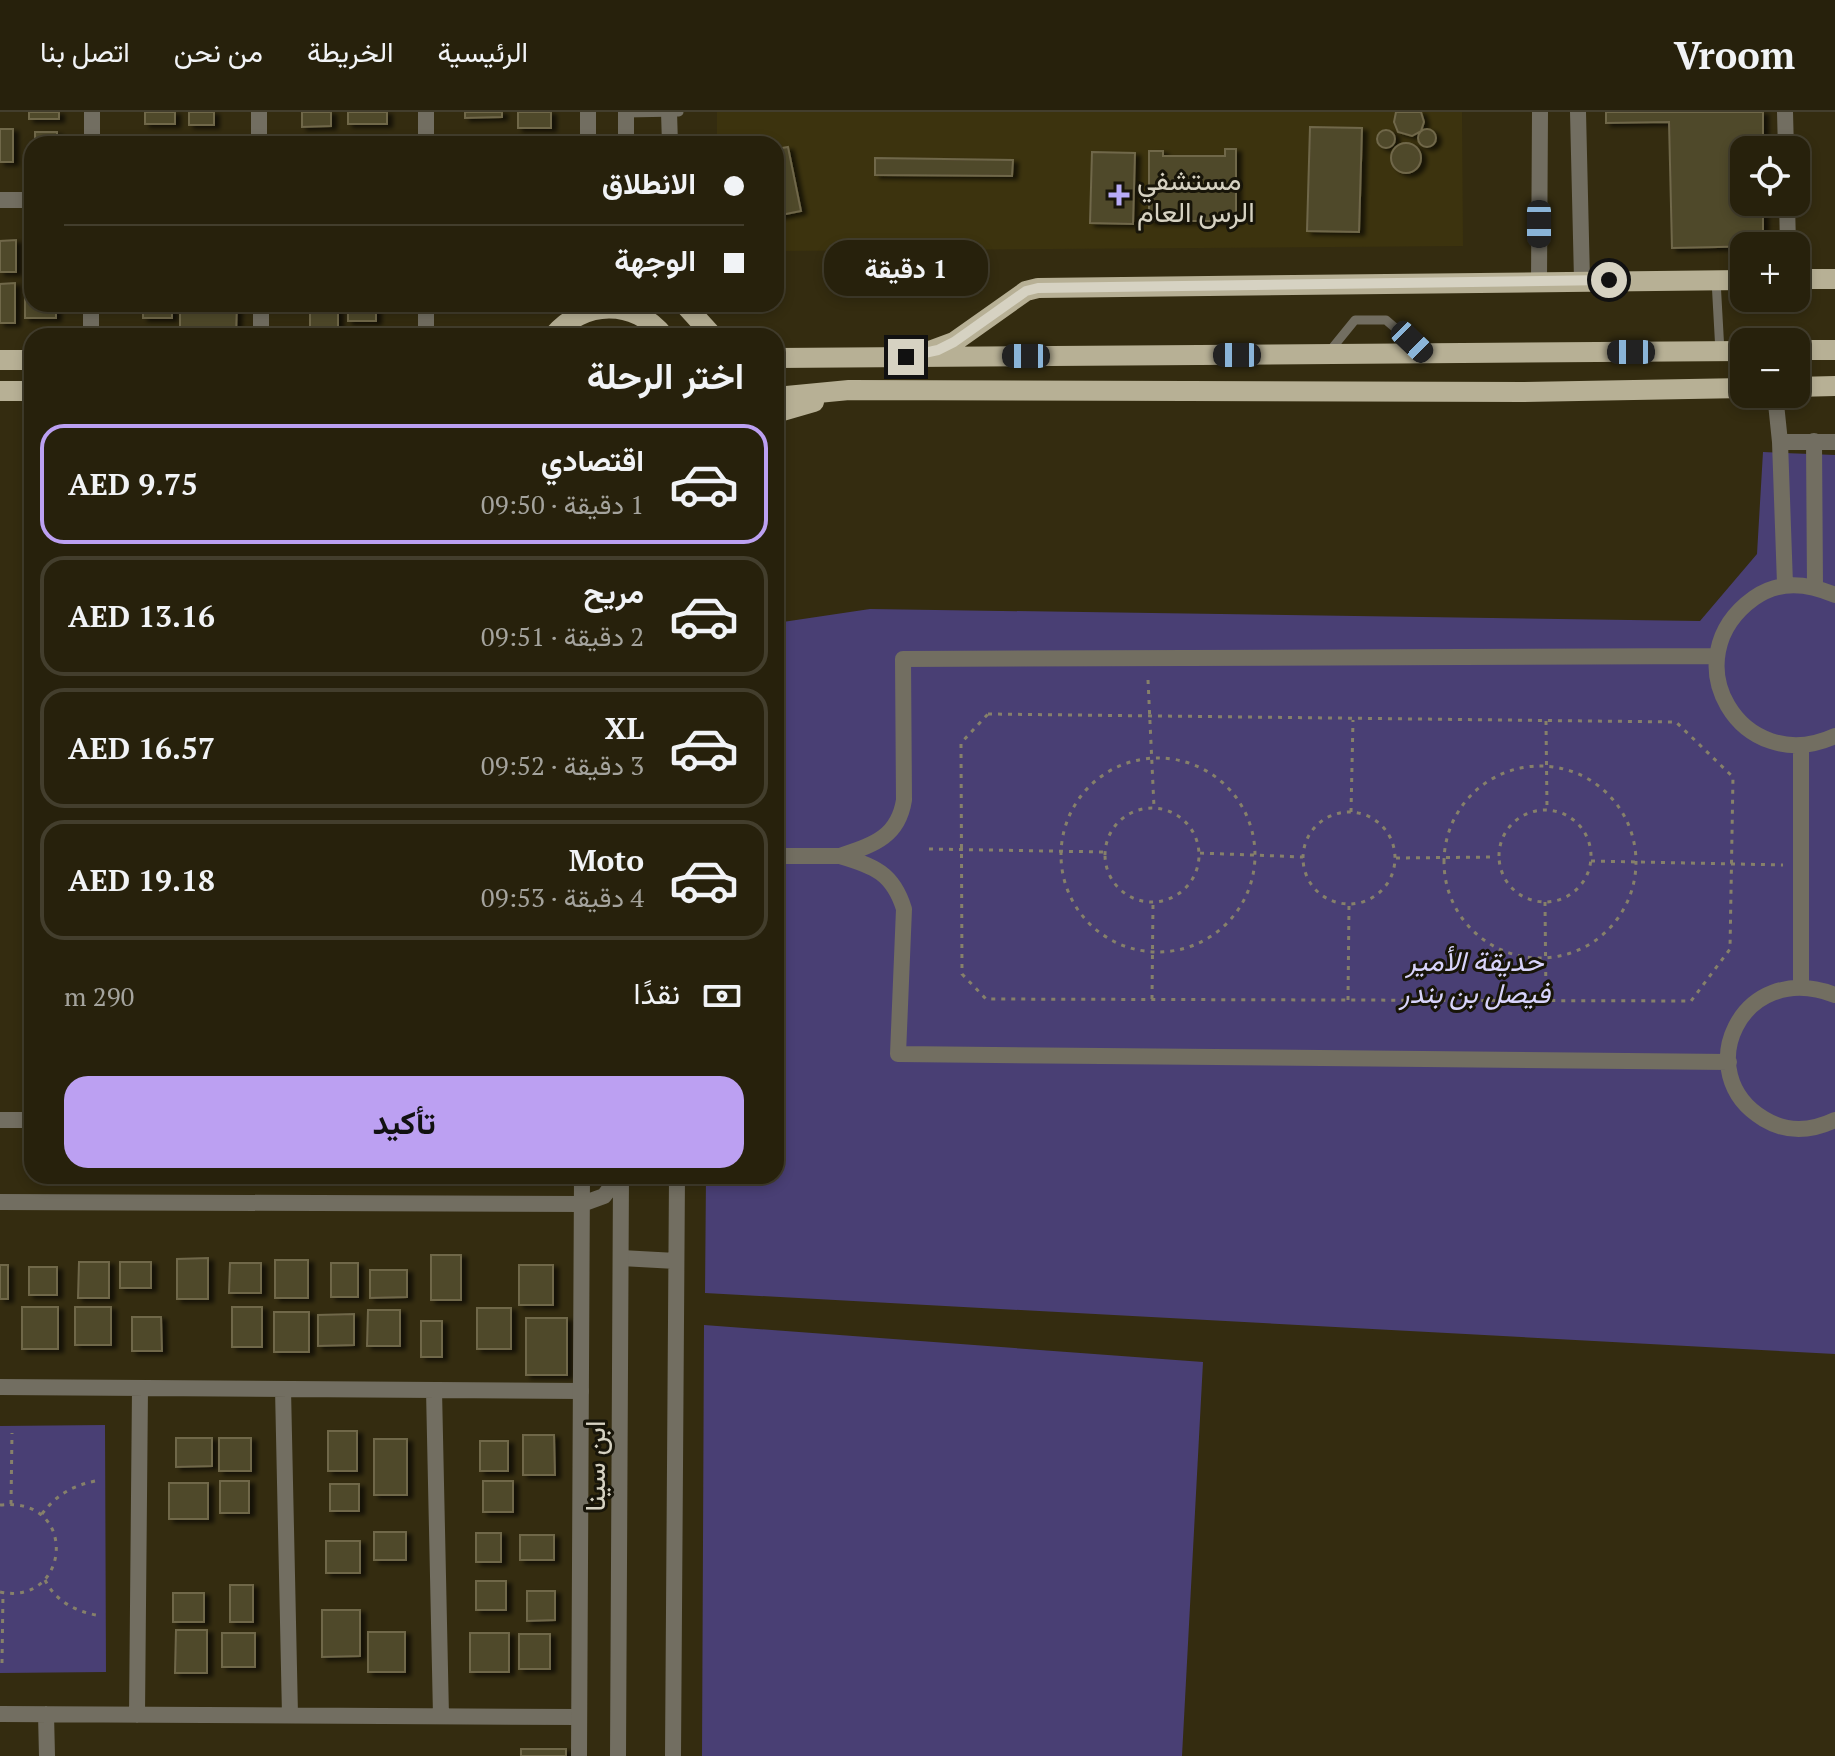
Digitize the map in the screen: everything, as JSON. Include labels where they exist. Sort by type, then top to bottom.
[{"type":"main road","points":[[1810,279],[1835,279]]},
{"type":"main road","points":[[906,357],[938,350],[954,342],[1026,291],[1038,288],[1730,280]]},
{"type":"main road","points":[[559,328],[576,312]]},
{"type":"main road","points":[[640,312],[656,328]]},
{"type":"main road","points":[[691,312],[706,328]]},
{"type":"main road","points":[[1810,350],[1835,350]]},
{"type":"main road","points":[[784,358],[1730,352]]},
{"type":"main road","points":[[0,360],[24,360]]},
{"type":"main road","points":[[1810,387],[1835,386]]},
{"type":"main road","points":[[784,396],[849,390],[1524,392],[1730,388]]},
{"type":"main road","points":[[784,410],[849,390]]},
{"type":"main road","points":[[0,391],[24,391]]},
{"type":"street","points":[[92,112],[92,136]]},
{"type":"street","points":[[259,112],[259,136]]},
{"type":"street","points":[[426,112],[426,136]]},
{"type":"street","points":[[588,112],[588,136]]},
{"type":"street","points":[[669,112],[670,136]]},
{"type":"street","points":[[1539,281],[1540,112]]},
{"type":"street","points":[[1578,112],[1582,280]]},
{"type":"street","points":[[1785,112],[1786,136]]},
{"type":"street","points":[[626,113],[626,136]]},
{"type":"street","points":[[0,200],[24,200]]},
{"type":"street","points":[[1776,408],[1785,584]]},
{"type":"street","points":[[1814,441],[1815,586]]},
{"type":"street","points":[[1780,442],[1835,442]]},
{"type":"street","points":[[1835,595],[1815,586],[1785,584],[1762,593],[1740,608],[1724,631],[1716,656],[1718,683],[1728,708],[1744,727],[1767,741],[1792,747],[1818,744],[1835,736]]},
{"type":"street","points":[[840,856],[872,845],[887,835],[901,818],[904,800],[903,659],[1716,656]]},
{"type":"street","points":[[1801,745],[1801,987]]},
{"type":"street","points":[[784,856],[840,856],[870,865],[887,877],[899,893],[904,909],[898,1054],[1729,1062]]},
{"type":"street","points":[[1835,995],[1815,987],[1791,986],[1769,993],[1749,1006],[1736,1026],[1729,1048],[1729,1072],[1738,1094],[1753,1113],[1773,1125],[1797,1130],[1820,1127],[1835,1120]]},
{"type":"street","points":[[0,1120],[24,1120]]},
{"type":"street","name":"ابن سينا","points":[[579,1756],[582,1184]]},
{"type":"street","points":[[0,1202],[582,1204],[604,1196],[614,1184]]},
{"type":"street","name":"ابن سينا","points":[[618,1756],[620,1184]]},
{"type":"street","points":[[673,1756],[677,1184]]},
{"type":"street","points":[[621,1258],[676,1261]]},
{"type":"street","points":[[0,1387],[581,1391]]},
{"type":"street","points":[[137,1715],[140,1388]]},
{"type":"street","points":[[283,1389],[290,1715]]},
{"type":"street","points":[[434,1390],[441,1716]]},
{"type":"street","points":[[0,1714],[579,1717]]},
{"type":"street","points":[[46,1714],[47,1756]]},
{"type":"lane","points":[[626,113],[679,112]]},
{"type":"lane","points":[[1716,280],[1720,352]]},
{"type":"lane","points":[[1327,354],[1355,320],[1386,320],[1425,354]]},
{"type":"path","points":[[1148,680],[1154,807]]},
{"type":"path","points":[[988,714],[1353,719],[1676,722],[1733,777],[1730,949],[1691,1001],[986,999],[962,974],[961,743],[988,714]]},
{"type":"path","points":[[1351,812],[1353,719]]},
{"type":"path","points":[[1546,721],[1547,809]]},
{"type":"path","points":[[1152,758],[1178,759],[1210,771],[1235,793],[1251,823],[1256,856],[1250,887],[1236,914],[1213,935],[1186,948],[1152,951],[1125,947],[1099,932],[1078,910],[1065,882],[1061,852],[1068,818],[1086,790],[1112,769],[1152,758]]},
{"type":"path","points":[[1530,765],[1563,767],[1593,780],[1617,801],[1632,830],[1638,862],[1632,893],[1618,920],[1595,942],[1567,955],[1535,959],[1505,952],[1478,937],[1458,913],[1446,883],[1444,857],[1454,819],[1473,793],[1499,774],[1530,765]]},
{"type":"path","points":[[1154,807],[1181,817],[1191,827],[1200,853],[1198,868],[1181,893],[1153,903],[1137,901],[1123,893],[1106,868],[1105,852],[1115,825],[1126,815],[1154,807]]},
{"type":"path","points":[[1547,809],[1562,812],[1575,820],[1585,832],[1591,861],[1587,876],[1578,889],[1565,898],[1535,902],[1520,896],[1509,886],[1501,872],[1498,857],[1500,842],[1507,828],[1532,811],[1547,809]]},
{"type":"path","points":[[1351,812],[1373,818],[1385,828],[1393,842],[1396,858],[1394,872],[1377,896],[1349,905],[1334,902],[1311,885],[1303,857],[1306,841],[1314,827],[1327,817],[1351,812]]},
{"type":"path","points":[[929,849],[1105,852]]},
{"type":"path","points":[[1200,853],[1303,857]]},
{"type":"path","points":[[1396,858],[1498,857]]},
{"type":"path","points":[[1591,861],[1801,866]]},
{"type":"path","points":[[1545,902],[1546,1001]]},
{"type":"path","points":[[1152,1000],[1153,903]]},
{"type":"path","points":[[1348,1000],[1349,905]]},
{"type":"path","points":[[11,1504],[12,1433]]},
{"type":"path","points":[[42,1514],[57,1496],[95,1481]]},
{"type":"path","points":[[0,1505],[29,1507],[42,1514],[51,1525],[57,1554],[45,1580],[33,1589],[18,1594],[2,1593],[2,1663]]},
{"type":"path","points":[[45,1580],[49,1589],[66,1604],[96,1615]]},
{"type":"shaded area","name":"مستشفي الرس العام","points":[[717,112],[1462,112],[1463,246],[784,251],[784,136],[717,136]]},
{"type":"green space","name":"حديقة الأمير فيصل بن بندر","points":[[1763,452],[1835,455],[1835,1354],[705,1293],[706,1184],[784,1184],[784,622],[870,609],[1700,621],[1757,554]]},
{"type":"green space","points":[[704,1325],[1203,1362],[1182,1756],[702,1756]]},
{"type":"green space","points":[[105,1425],[106,1672],[0,1673],[0,1426]]},
{"type":"building","points":[[29,112],[59,112],[59,119],[29,119]]},
{"type":"building","points":[[145,112],[175,112],[175,124],[145,124]]},
{"type":"building","points":[[189,112],[214,112],[214,125],[189,125]]},
{"type":"building","points":[[302,112],[331,112],[331,126],[302,127]]},
{"type":"building","points":[[348,112],[387,112],[387,124],[348,124]]},
{"type":"building","points":[[465,112],[502,112],[502,117],[465,118]]},
{"type":"building","points":[[518,112],[551,112],[551,128],[518,128]]},
{"type":"building","points":[[1396,112],[1421,112],[1424,122],[1421,131],[1412,136],[1398,132],[1394,122]]},
{"type":"building","points":[[1606,112],[1763,112],[1763,136],[1730,136],[1730,216],[1763,216],[1763,232],[1730,232],[1730,247],[1672,248],[1669,122],[1606,123]]},
{"type":"building","points":[[1310,127],[1362,128],[1359,232],[1307,231]]},
{"type":"building","points":[[0,129],[13,129],[13,162],[0,162]]},
{"type":"building","points":[[1427,129],[1436,138],[1427,147],[1418,138]]},
{"type":"building","points":[[1386,130],[1395,139],[1386,148],[1377,139]]},
{"type":"building","points":[[35,132],[57,132],[57,136],[35,136]]},
{"type":"building","points":[[1406,143],[1417,147],[1421,158],[1417,169],[1406,173],[1395,169],[1391,158],[1395,147]]},
{"type":"building","points":[[788,147],[801,211],[784,214],[784,148]]},
{"type":"building","points":[[1225,149],[1236,149],[1236,221],[1149,221],[1149,151],[1163,151],[1163,156],[1225,156]]},
{"type":"building","points":[[1092,152],[1135,153],[1133,224],[1090,223]]},
{"type":"building","points":[[875,158],[1013,160],[1012,176],[875,175]]},
{"type":"building","points":[[16,240],[16,272],[0,272],[0,241]]},
{"type":"building","points":[[15,283],[15,323],[0,323],[0,284]]},
{"type":"building","points":[[25,312],[56,312],[56,318],[25,318]]},
{"type":"building","points":[[143,312],[172,312],[172,318],[143,318]]},
{"type":"building","points":[[180,312],[237,312],[236,328],[180,328]]},
{"type":"building","points":[[310,312],[338,312],[338,328],[310,328]]},
{"type":"building","points":[[348,312],[376,312],[376,321],[348,321]]},
{"type":"building","points":[[431,1255],[461,1255],[461,1300],[431,1300]]},
{"type":"building","points":[[208,1258],[208,1299],[177,1299],[177,1259]]},
{"type":"building","points":[[275,1260],[308,1260],[308,1298],[275,1298]]},
{"type":"building","points":[[79,1262],[109,1262],[109,1298],[78,1298]]},
{"type":"building","points":[[120,1262],[151,1262],[151,1288],[120,1288]]},
{"type":"building","points":[[230,1263],[261,1263],[261,1293],[229,1293]]},
{"type":"building","points":[[331,1263],[358,1263],[358,1297],[331,1297]]},
{"type":"building","points":[[0,1265],[8,1265],[8,1299],[0,1299]]},
{"type":"building","points":[[519,1265],[553,1265],[553,1305],[519,1305]]},
{"type":"building","points":[[29,1267],[57,1267],[57,1295],[29,1295]]},
{"type":"building","points":[[370,1270],[407,1270],[407,1297],[370,1298]]},
{"type":"building","points":[[22,1307],[58,1307],[58,1349],[22,1349]]},
{"type":"building","points":[[75,1307],[111,1307],[111,1345],[75,1345]]},
{"type":"building","points":[[232,1307],[262,1307],[262,1347],[232,1347]]},
{"type":"building","points":[[477,1308],[511,1308],[511,1349],[477,1349]]},
{"type":"building","points":[[368,1310],[400,1310],[400,1346],[367,1346]]},
{"type":"building","points":[[274,1312],[309,1312],[309,1352],[274,1352]]},
{"type":"building","points":[[354,1314],[354,1345],[318,1346],[318,1315]]},
{"type":"building","points":[[132,1317],[161,1317],[162,1351],[132,1351]]},
{"type":"building","points":[[526,1318],[567,1318],[567,1375],[526,1375]]},
{"type":"building","points":[[421,1321],[442,1321],[442,1357],[421,1357]]},
{"type":"building","points":[[328,1431],[357,1431],[357,1471],[328,1471]]},
{"type":"building","points":[[523,1435],[554,1435],[555,1475],[523,1475]]},
{"type":"building","points":[[176,1438],[212,1438],[212,1466],[176,1467]]},
{"type":"building","points":[[219,1438],[251,1438],[251,1471],[219,1471]]},
{"type":"building","points":[[374,1439],[407,1439],[407,1495],[374,1495]]},
{"type":"building","points":[[480,1441],[508,1441],[508,1471],[480,1471]]},
{"type":"building","points":[[220,1481],[249,1481],[249,1513],[220,1513]]},
{"type":"building","points":[[483,1481],[513,1481],[513,1512],[483,1512]]},
{"type":"building","points":[[169,1483],[208,1483],[208,1519],[169,1519]]},
{"type":"building","points":[[330,1484],[359,1484],[359,1511],[330,1511]]},
{"type":"building","points":[[374,1532],[406,1532],[406,1560],[374,1560]]},
{"type":"building","points":[[476,1533],[501,1533],[501,1562],[476,1562]]},
{"type":"building","points":[[520,1535],[554,1535],[554,1560],[520,1560]]},
{"type":"building","points":[[326,1541],[360,1541],[360,1573],[326,1573]]},
{"type":"building","points":[[476,1581],[506,1581],[506,1610],[476,1610]]},
{"type":"building","points":[[230,1585],[253,1585],[253,1622],[230,1622]]},
{"type":"building","points":[[527,1591],[555,1591],[555,1620],[527,1621]]},
{"type":"building","points":[[173,1593],[204,1593],[204,1622],[173,1622]]},
{"type":"building","points":[[322,1610],[360,1610],[360,1656],[322,1657]]},
{"type":"building","points":[[176,1630],[207,1630],[207,1673],[175,1673]]},
{"type":"building","points":[[368,1632],[405,1632],[405,1672],[368,1672]]},
{"type":"building","points":[[222,1633],[255,1633],[255,1667],[222,1667]]},
{"type":"building","points":[[470,1633],[509,1633],[509,1672],[470,1672]]},
{"type":"building","points":[[519,1634],[550,1634],[550,1669],[519,1669]]},
{"type":"building","points":[[521,1749],[566,1749],[566,1756],[521,1756]]},
{"type":"place","name":"مستشفي الرس العام","points":[[1119,195]]},
{"type":"route","points":[[906,357],[938,350],[954,342],[1026,291],[1038,288],[1609,280]]}]
